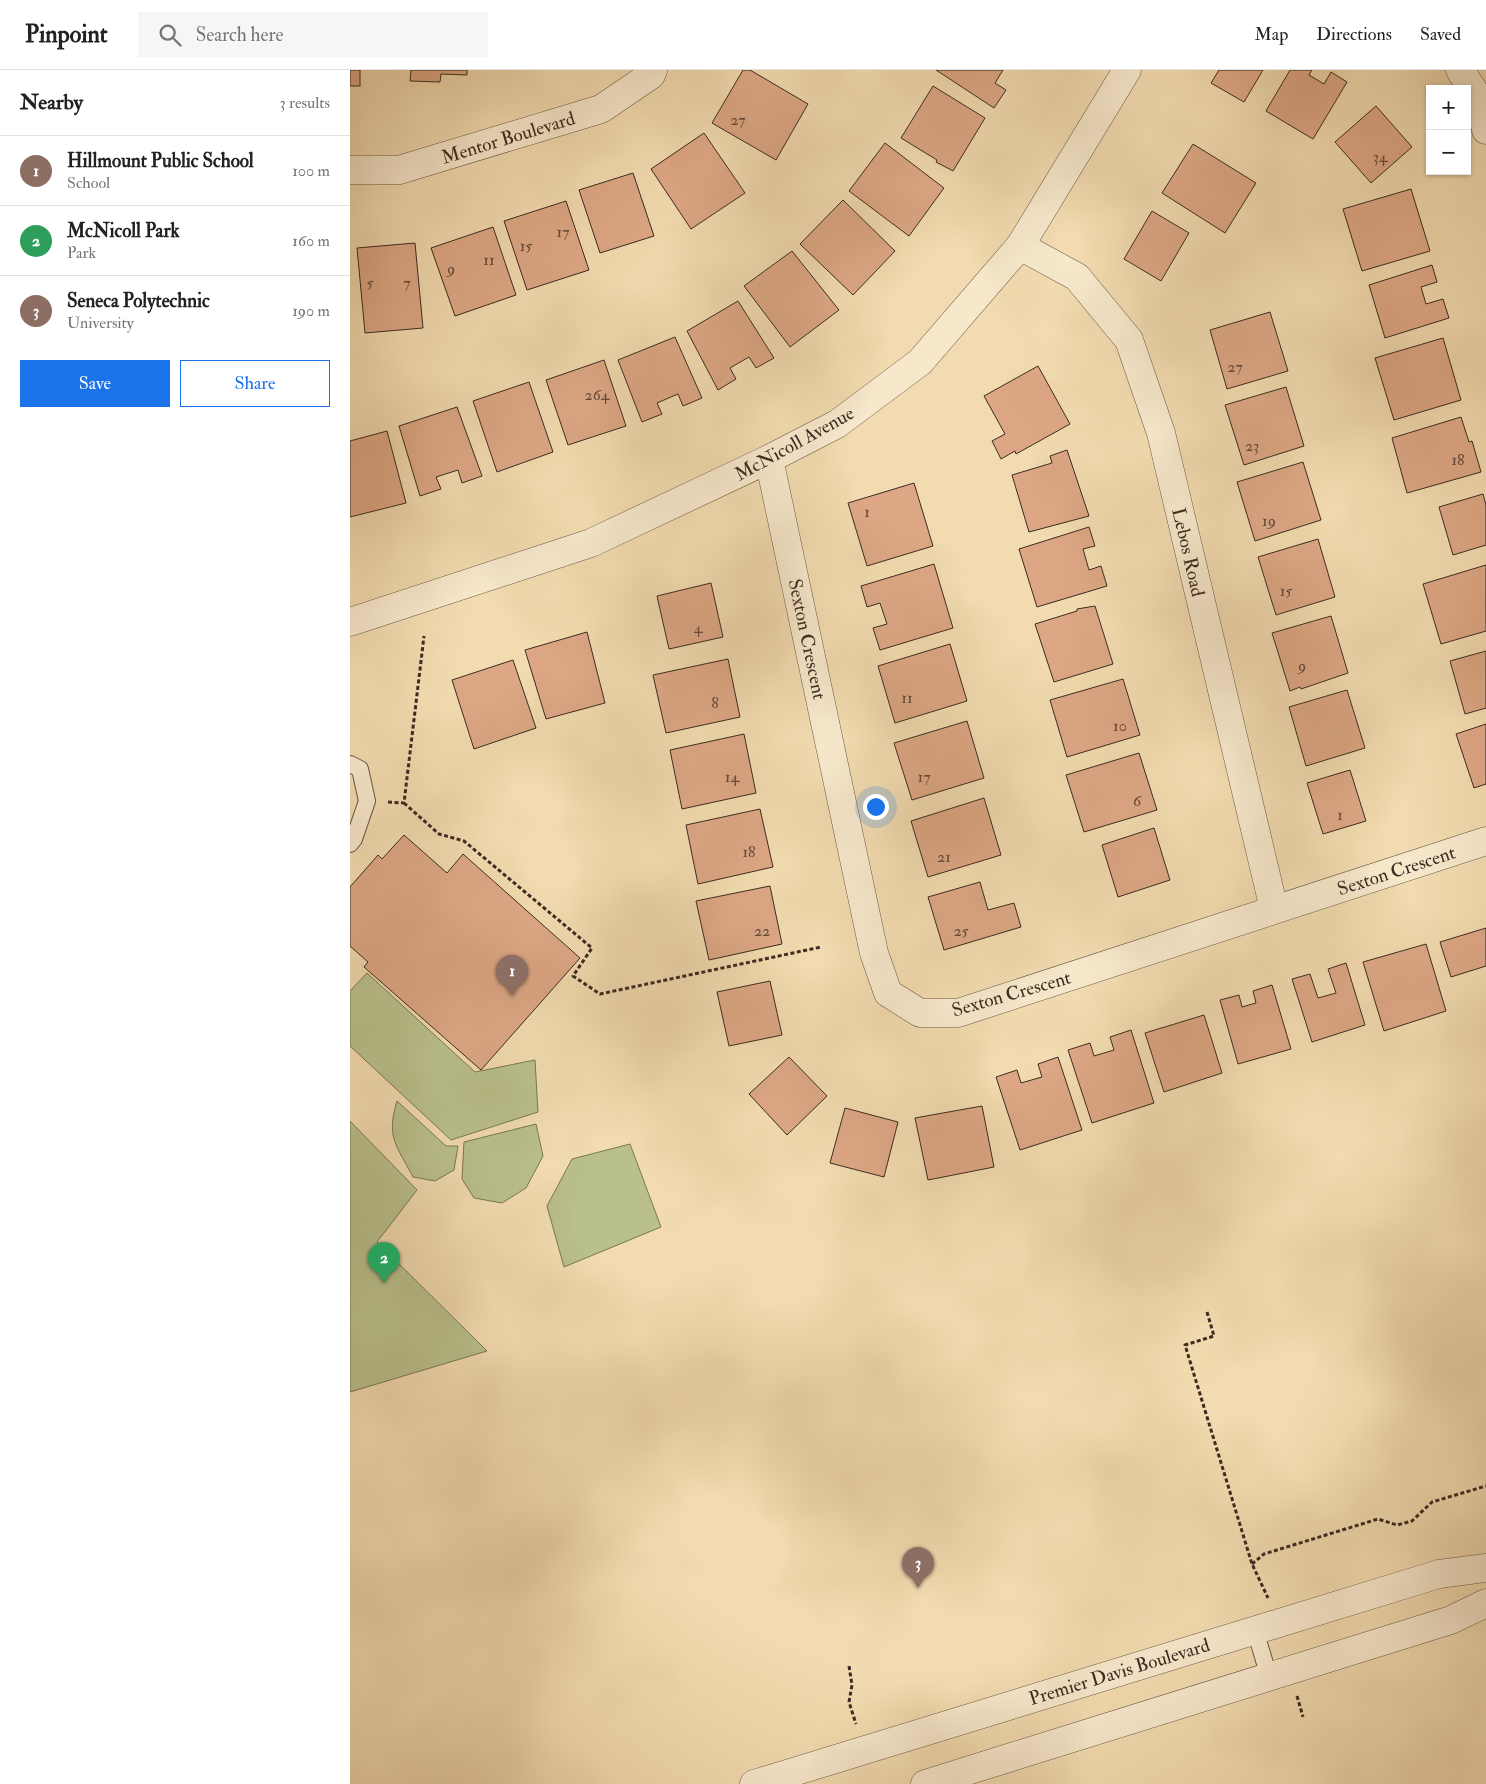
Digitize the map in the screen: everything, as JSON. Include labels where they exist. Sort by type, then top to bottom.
[{"type":"street","name":"Mentor Boulevard","points":[[350,170],[399,170],[601,109],[651,75],[653,70]]},
{"type":"street","name":"McNicoll Avenue","points":[[350,622],[591,543],[770,459],[837,424],[920,362],[1020,246],[1127,70]]},
{"type":"street","points":[[1460,70],[1479,99],[1486,130]]},
{"type":"street","name":"Lebos Road","points":[[1020,246],[1077,277],[1129,340],[1161,433],[1274,909]]},
{"type":"street","name":"Sexton Crescent","points":[[770,459],[874,953],[888,993],[920,1013],[958,1013],[1486,841]]},
{"type":"street","name":"Premier Davis Boulevard","points":[[754,1784],[1439,1574],[1486,1568]]},
{"type":"street","points":[[925,1784],[1451,1620],[1486,1603]]},
{"type":"lane","points":[[350,764],[360,768],[367,801],[354,839],[350,844]]},
{"type":"lane","points":[[1255,1630],[1269,1677]]},
{"type":"path","points":[[404,802],[424,636]]},
{"type":"path","points":[[367,801],[404,802],[438,834],[464,841],[592,948],[573,976],[600,994],[821,947]]},
{"type":"path","points":[[1207,1312],[1214,1336],[1185,1345],[1252,1564],[1269,1599]]},
{"type":"path","points":[[1252,1564],[1264,1554],[1378,1519],[1397,1525],[1412,1521],[1432,1502],[1486,1486]]},
{"type":"path","points":[[849,1666],[852,1685],[849,1702],[857,1730]]},
{"type":"path","points":[[1296,1692],[1303,1717]]},
{"type":"green space","points":[[367,973],[475,1072],[535,1060],[538,1112],[451,1140],[350,1046],[350,991]]},
{"type":"green space","points":[[397,1101],[446,1146],[458,1146],[454,1170],[435,1181],[413,1177],[394,1140],[392,1124]]},
{"type":"green space","points":[[350,1121],[417,1190],[377,1242],[487,1351],[350,1392]]},
{"type":"green space","points":[[536,1124],[543,1156],[526,1188],[502,1203],[474,1198],[462,1179],[464,1142]]},
{"type":"green space","points":[[630,1144],[661,1227],[564,1267],[547,1206],[572,1159]]},
{"type":"building","points":[[350,70],[360,70],[360,86],[350,86]]},
{"type":"building","points":[[411,70],[467,70],[467,75],[441,74],[440,82],[410,81]]},
{"type":"building","points":[[743,70],[750,70],[808,104],[776,160],[712,123]]},
{"type":"building","points":[[936,70],[1003,70],[995,83],[1006,90],[994,108]]},
{"type":"building","points":[[1219,70],[1263,70],[1244,102],[1211,83]]},
{"type":"building","points":[[1290,70],[1312,70],[1309,75],[1324,84],[1331,72],[1347,82],[1313,139],[1266,111]]},
{"type":"building","points":[[933,86],[985,118],[953,171],[936,162],[937,160],[901,138]]},
{"type":"building","points":[[1376,106],[1412,147],[1371,183],[1335,142]]},
{"type":"building","points":[[704,133],[745,193],[691,229],[651,169]]},
{"type":"building","points":[[885,143],[944,188],[909,236],[849,191]]},
{"type":"building","points":[[1193,144],[1256,183],[1225,233],[1162,193]]},
{"type":"building","points":[[633,173],[654,236],[600,253],[579,190]]},
{"type":"building","points":[[1411,189],[1430,251],[1362,271],[1343,209]]},
{"type":"building","points":[[843,200],[895,251],[853,295],[800,244]]},
{"type":"building","points":[[566,201],[589,270],[527,290],[504,221]]},
{"type":"building","points":[[1152,211],[1189,233],[1161,281],[1124,259]]},
{"type":"building","points":[[493,227],[516,295],[455,316],[431,248]]},
{"type":"building","points":[[415,243],[423,328],[365,333],[357,248]]},
{"type":"building","points":[[792,251],[839,310],[790,347],[744,286]]},
{"type":"building","points":[[1432,265],[1437,282],[1421,287],[1426,304],[1443,299],[1449,318],[1385,338],[1369,285]]},
{"type":"building","points":[[738,301],[774,358],[756,368],[749,357],[730,368],[736,379],[718,390],[687,331]]},
{"type":"building","points":[[1270,312],[1288,371],[1227,389],[1210,330]]},
{"type":"building","points":[[675,337],[702,398],[683,406],[678,394],[657,403],[662,414],[642,422],[618,360]]},
{"type":"building","points":[[1443,338],[1461,400],[1394,420],[1375,358]]},
{"type":"building","points":[[604,360],[626,426],[568,445],[546,380]]},
{"type":"building","points":[[1038,366],[1070,424],[1016,454],[1015,451],[1001,459],[992,441],[1005,434],[984,396]]},
{"type":"building","points":[[529,382],[553,452],[497,472],[473,401]]},
{"type":"building","points":[[1286,387],[1304,446],[1244,465],[1225,405]]},
{"type":"building","points":[[457,407],[482,476],[462,483],[458,470],[436,477],[441,489],[420,496],[399,426]]},
{"type":"building","points":[[1461,417],[1469,442],[1472,441],[1481,472],[1407,493],[1392,438]]},
{"type":"building","points":[[387,431],[406,503],[350,517],[350,441]]},
{"type":"building","points":[[1067,450],[1089,516],[1029,532],[1012,475],[1052,463],[1050,456]]},
{"type":"building","points":[[1303,462],[1321,520],[1255,541],[1237,482]]},
{"type":"building","points":[[914,483],[933,546],[867,566],[848,503]]},
{"type":"building","points":[[1483,494],[1486,505],[1486,545],[1453,555],[1439,507]]},
{"type":"building","points":[[1089,527],[1095,546],[1083,549],[1089,570],[1101,566],[1107,586],[1037,607],[1019,549]]},
{"type":"building","points":[[1318,539],[1335,597],[1276,615],[1258,557]]},
{"type":"building","points":[[934,564],[953,628],[880,650],[873,628],[887,624],[880,603],[867,607],[861,586]]},
{"type":"building","points":[[1486,565],[1486,631],[1441,644],[1423,584]]},
{"type":"building","points":[[711,583],[723,637],[669,649],[657,596]]},
{"type":"building","points":[[1095,606],[1113,664],[1054,682],[1035,624],[1077,611],[1077,609]]},
{"type":"building","points":[[1331,616],[1348,673],[1290,691],[1272,633]]},
{"type":"building","points":[[587,632],[605,703],[546,719],[525,650]]},
{"type":"building","points":[[950,644],[967,701],[895,723],[878,666]]},
{"type":"building","points":[[1486,651],[1486,708],[1465,714],[1450,661]]},
{"type":"building","points":[[728,659],[740,717],[666,733],[653,675]]},
{"type":"building","points":[[513,660],[536,728],[474,749],[452,680]]},
{"type":"building","points":[[1123,679],[1140,735],[1067,757],[1050,700]]},
{"type":"building","points":[[1347,690],[1365,748],[1306,766],[1289,707]]},
{"type":"building","points":[[967,721],[984,778],[912,800],[894,743]]},
{"type":"building","points":[[1486,724],[1486,784],[1474,788],[1456,734]]},
{"type":"building","points":[[744,734],[756,793],[682,809],[670,750]]},
{"type":"building","points":[[1139,753],[1157,810],[1084,832],[1066,775]]},
{"type":"building","points":[[1350,770],[1366,821],[1323,834],[1307,783]]},
{"type":"building","points":[[984,798],[1001,855],[928,877],[911,821]]},
{"type":"building","points":[[760,809],[773,867],[698,884],[686,825]]},
{"type":"building","points":[[1154,828],[1170,880],[1118,897],[1102,845]]},
{"type":"building","points":[[404,835],[447,873],[463,854],[580,958],[481,1070],[364,967],[368,962],[350,946],[350,887],[378,855],[382,859]]},
{"type":"building","points":[[980,882],[988,910],[1014,903],[1021,927],[944,950],[928,897]]},
{"type":"building","points":[[770,886],[782,944],[709,960],[696,901]]},
{"type":"building","points":[[1486,928],[1486,966],[1451,977],[1440,942]]},
{"type":"building","points":[[1426,944],[1446,1011],[1384,1031],[1363,962]]},
{"type":"building","points":[[1346,963],[1365,1025],[1312,1042],[1292,979],[1310,974],[1318,998],[1336,993],[1328,969]]},
{"type":"building","points":[[770,981],[782,1035],[729,1046],[717,992]]},
{"type":"building","points":[[1272,985],[1291,1049],[1238,1064],[1220,1000],[1239,995],[1242,1007],[1256,1003],[1253,991]]},
{"type":"building","points":[[1204,1015],[1222,1073],[1164,1092],[1145,1033]]},
{"type":"building","points":[[1131,1030],[1154,1103],[1092,1123],[1068,1050],[1090,1043],[1094,1056],[1114,1050],[1110,1037]]},
{"type":"building","points":[[789,1057],[827,1096],[787,1135],[749,1094]]},
{"type":"building","points":[[1058,1057],[1082,1130],[1020,1150],[996,1077],[1017,1070],[1021,1083],[1042,1077],[1038,1064]]},
{"type":"building","points":[[982,1106],[994,1167],[928,1180],[915,1118]]},
{"type":"building","points":[[845,1108],[898,1122],[884,1177],[830,1163]]},
{"type":"place","name":"Hillmount Public School","points":[[512,996]]},
{"type":"place","name":"McNicoll Park","points":[[384,1283]]},
{"type":"place","name":"Seneca Polytechnic","points":[[918,1588]]}]
